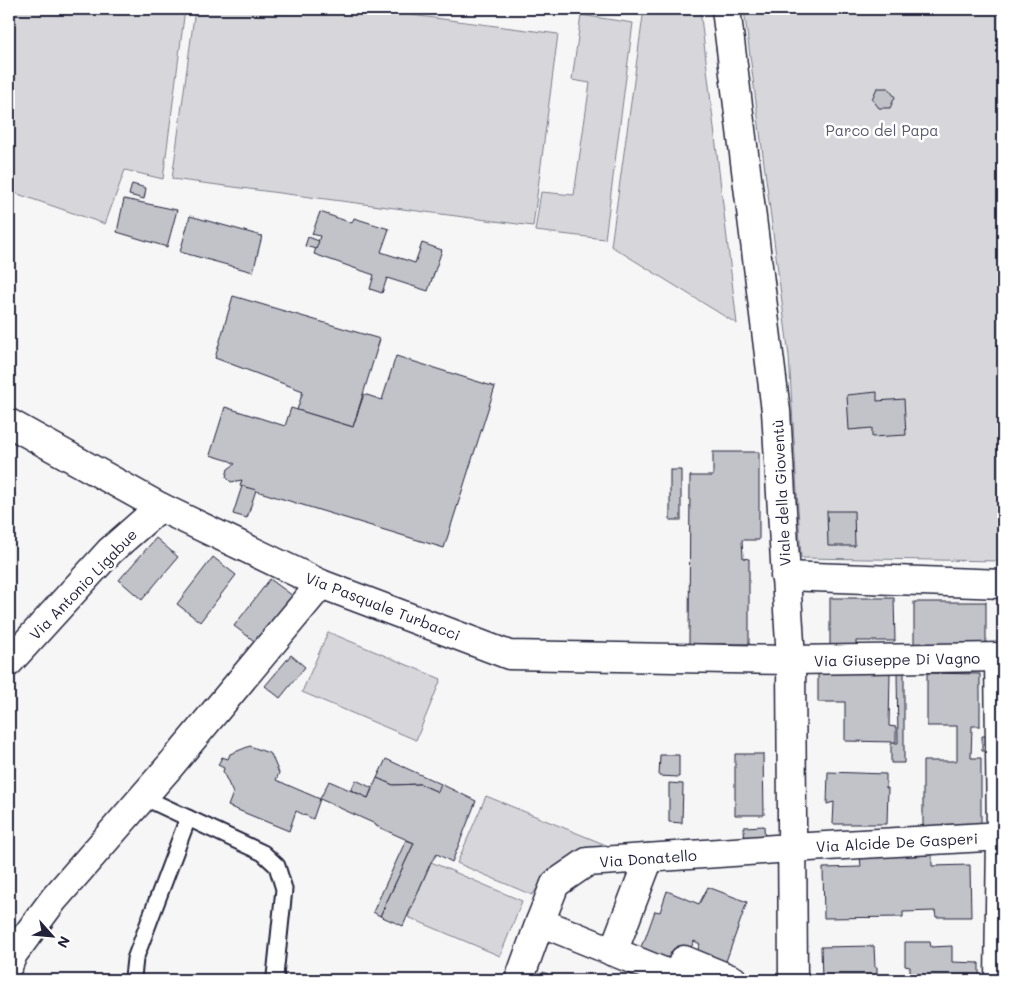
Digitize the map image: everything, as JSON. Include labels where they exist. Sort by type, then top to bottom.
[{"type":"street","name":"Viale della Gioventù","points":[[726,9],[776,411],[790,660],[793,980]]},
{"type":"street","name":"Via Pasquale Turbacci","points":[[9,423],[160,507],[321,584],[509,655],[790,660]]},
{"type":"street","name":"Via Antonio Ligabue","points":[[9,662],[110,552],[160,507]]},
{"type":"street","points":[[786,576],[1003,584]]},
{"type":"street","points":[[11,959],[54,899],[170,766],[321,584]]},
{"type":"street","points":[[999,980],[1002,836],[1001,657]]},
{"type":"street","name":"Via Giuseppe Di Vagno","points":[[790,660],[1001,657]]},
{"type":"street","name":"Via Alcide De Gasperi","points":[[791,848],[1002,836]]},
{"type":"street","name":"Via Donatello","points":[[519,980],[556,884],[587,862],[791,848]]},
{"type":"street","points":[[613,952],[650,858]]},
{"type":"street","points":[[540,922],[676,977],[684,960],[733,980]]},
{"type":"lane","points":[[143,797],[263,853],[276,866],[284,889],[276,980]]},
{"type":"lane","points":[[134,980],[135,959],[188,818]]},
{"type":"green space","points":[[9,9],[185,9],[163,179],[125,170],[105,224],[9,191]]},
{"type":"green space","points":[[195,9],[365,9],[558,34],[533,226],[172,179]]},
{"type":"green space","points":[[644,9],[700,9],[737,324],[611,246]]},
{"type":"green space","name":"Parco del Papa","points":[[744,9],[1003,9],[1003,561],[801,558],[789,356]]},
{"type":"green space","points":[[581,15],[633,23],[605,239],[535,231],[541,192],[574,195],[590,83],[572,80]]},
{"type":"green space","points":[[328,632],[441,679],[416,740],[302,692]]},
{"type":"green space","points":[[486,796],[611,847],[586,851],[560,863],[532,895],[457,863]]},
{"type":"green space","points":[[431,862],[522,901],[500,956],[408,917]]},
{"type":"building","points":[[877,88],[888,88],[895,97],[890,108],[879,108],[872,99]]},
{"type":"building","points":[[132,184],[146,188],[144,199],[129,195]]},
{"type":"building","points":[[124,199],[177,210],[167,247],[117,232]]},
{"type":"building","points":[[320,212],[352,223],[354,218],[389,229],[381,252],[415,263],[422,243],[442,250],[428,291],[387,278],[382,293],[370,289],[374,275],[314,254],[320,236],[312,234]]},
{"type":"building","points":[[190,216],[262,236],[253,272],[180,252]]},
{"type":"building","points":[[308,237],[319,241],[316,249],[305,246]]},
{"type":"building","points":[[233,296],[380,339],[353,427],[297,410],[303,391],[215,358]]},
{"type":"building","points":[[396,356],[495,387],[444,548],[240,486],[242,480],[231,482],[226,477],[228,469],[235,464],[210,455],[225,407],[285,426],[291,408],[353,427],[364,394],[382,400]]},
{"type":"building","points":[[877,392],[877,401],[904,399],[906,435],[872,437],[872,428],[849,430],[847,395]]},
{"type":"building","points":[[713,452],[759,452],[759,540],[742,540],[743,558],[749,559],[749,644],[689,644],[690,476],[713,476]]},
{"type":"building","points":[[670,470],[681,470],[681,520],[670,520]]},
{"type":"building","points":[[242,486],[256,490],[247,518],[233,514]]},
{"type":"building","points":[[827,511],[854,511],[855,546],[828,546]]},
{"type":"building","points":[[156,538],[178,557],[142,600],[119,580]]},
{"type":"building","points":[[213,557],[236,575],[200,622],[177,604]]},
{"type":"building","points":[[270,579],[293,596],[257,643],[234,626]]},
{"type":"building","points":[[830,598],[894,598],[895,641],[856,641],[856,647],[830,647]]},
{"type":"building","points":[[914,602],[986,602],[986,645],[914,645]]},
{"type":"building","points":[[291,655],[305,667],[280,698],[265,686]]},
{"type":"building","points":[[818,671],[890,671],[889,726],[896,727],[896,742],[845,741],[845,702],[818,702]]},
{"type":"building","points":[[897,671],[904,671],[904,763],[891,763],[891,743],[898,743]]},
{"type":"building","points":[[927,673],[980,674],[980,726],[972,726],[971,758],[981,758],[981,828],[923,828],[923,761],[957,760],[957,726],[927,726]]},
{"type":"building","points":[[982,736],[986,736],[987,751],[982,751]]},
{"type":"building","points":[[250,746],[271,754],[279,773],[276,780],[320,799],[313,819],[296,811],[289,831],[228,806],[233,793],[223,772],[224,768],[218,765],[222,757],[228,759],[230,754]]},
{"type":"building","points":[[735,754],[763,754],[764,815],[735,815]]},
{"type":"building","points":[[660,755],[679,755],[679,777],[659,776]]},
{"type":"building","points":[[386,759],[441,784],[438,792],[420,784],[393,785],[377,778]]},
{"type":"building","points":[[828,772],[886,774],[886,788],[888,788],[887,824],[833,824],[834,802],[827,804]]},
{"type":"building","points":[[377,778],[393,785],[420,784],[438,792],[441,784],[476,801],[452,862],[437,854],[431,862],[403,926],[380,916],[414,843],[320,799],[329,781],[368,798]]},
{"type":"building","points":[[356,780],[372,788],[368,798],[351,790]]},
{"type":"building","points":[[669,783],[683,784],[682,823],[669,822]]},
{"type":"building","points":[[764,826],[765,846],[745,847],[744,827]]},
{"type":"building","points":[[406,840],[414,843],[380,916],[373,912]]},
{"type":"building","points":[[932,855],[932,866],[970,865],[971,917],[936,917],[935,911],[903,912],[903,917],[824,918],[823,868],[861,867],[860,856]]},
{"type":"building","points":[[708,887],[747,902],[724,967],[695,956],[700,944],[694,941],[687,957],[674,959],[667,957],[663,960],[641,949],[655,911],[660,912],[667,891],[699,904]]},
{"type":"building","points":[[905,942],[930,942],[931,947],[952,946],[952,962],[979,963],[979,980],[910,980],[910,967],[905,966]]},
{"type":"building","points":[[874,946],[877,980],[822,980],[821,947]]},
{"type":"building","points":[[543,972],[548,974],[545,980],[540,980]]}]
